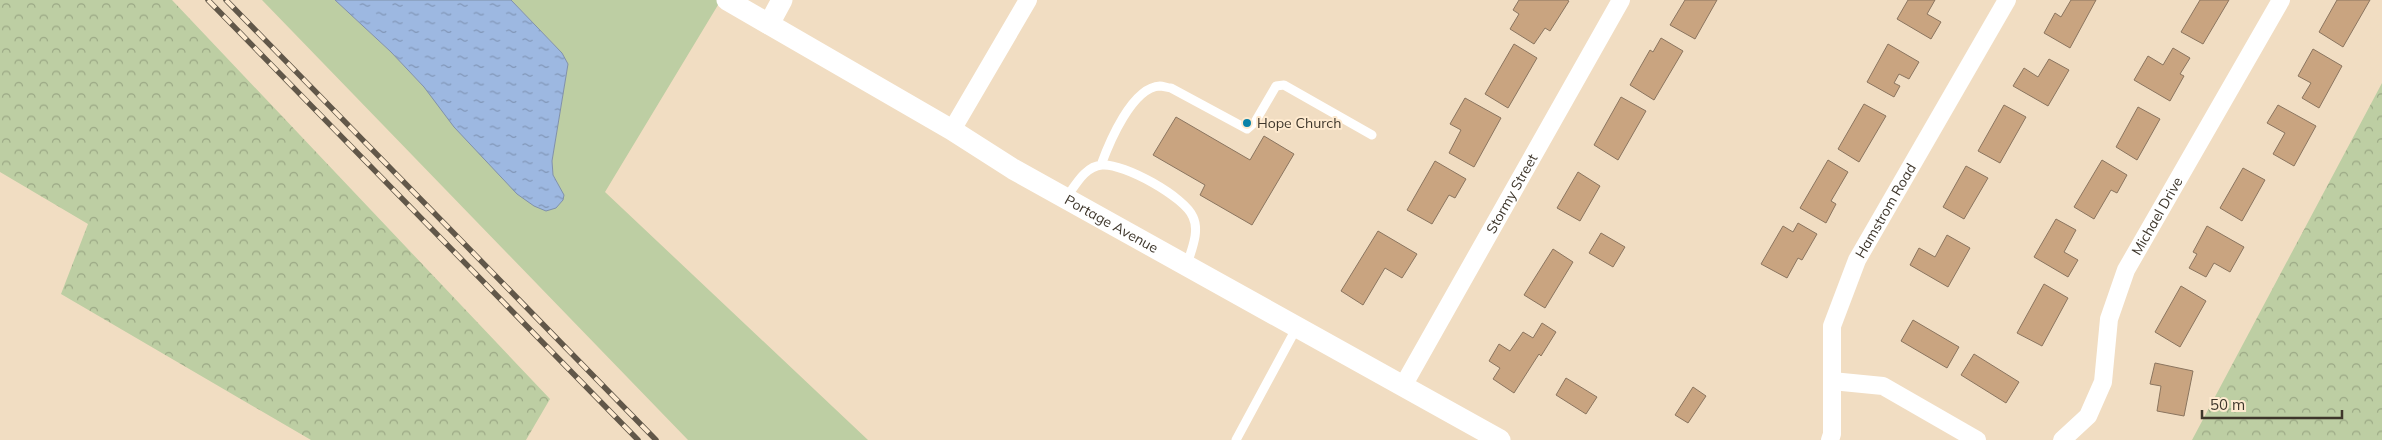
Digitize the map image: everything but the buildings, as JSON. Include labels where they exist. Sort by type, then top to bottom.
[{"type":"street","name":"Portage Avenue","points":[[727,0],[952,130],[1013,168],[1500,440]]},
{"type":"street","points":[[769,24],[782,0]]},
{"type":"street","points":[[952,130],[1028,0]]},
{"type":"street","name":"Stormy Street","points":[[1403,386],[1621,0]]},
{"type":"street","name":"Hamstrom Road","points":[[1830,440],[1832,434],[1832,326],[1857,260],[2006,0]]},
{"type":"street","name":"Michael Drive","points":[[2062,440],[2088,416],[2102,382],[2109,319],[2126,270],[2281,0]]},
{"type":"street","points":[[1832,381],[1883,386],[1977,440]]},
{"type":"lane","points":[[1101,165],[1116,127],[1142,94],[1158,86],[1171,88],[1247,129],[1255,122],[1276,86],[1284,85],[1372,135]]},
{"type":"lane","points":[[1066,198],[1089,169],[1101,165],[1124,168],[1185,205],[1193,217],[1197,231],[1187,265]]},
{"type":"lane","points":[[1236,440],[1298,327]]},
{"type":"green space","points":[[0,0],[172,0],[550,399],[526,440],[311,440],[61,294],[88,224],[0,172]]},
{"type":"green space","points":[[262,0],[335,0],[391,52],[424,87],[558,184],[553,175],[552,161],[568,64],[562,53],[511,0],[721,0],[605,192],[868,440],[688,440]]},
{"type":"green space","points":[[2382,83],[2382,440],[2192,440]]},
{"type":"water","points":[[335,0],[511,0],[562,53],[568,64],[552,161],[553,175],[564,195],[563,200],[556,208],[546,211],[534,206],[517,194],[454,127],[424,87],[391,52]]},
{"type":"railway","points":[[208,0],[638,440]]},
{"type":"railway","points":[[226,0],[656,440]]},
{"type":"place","name":"Hope Church","points":[[1247,123]]}]
